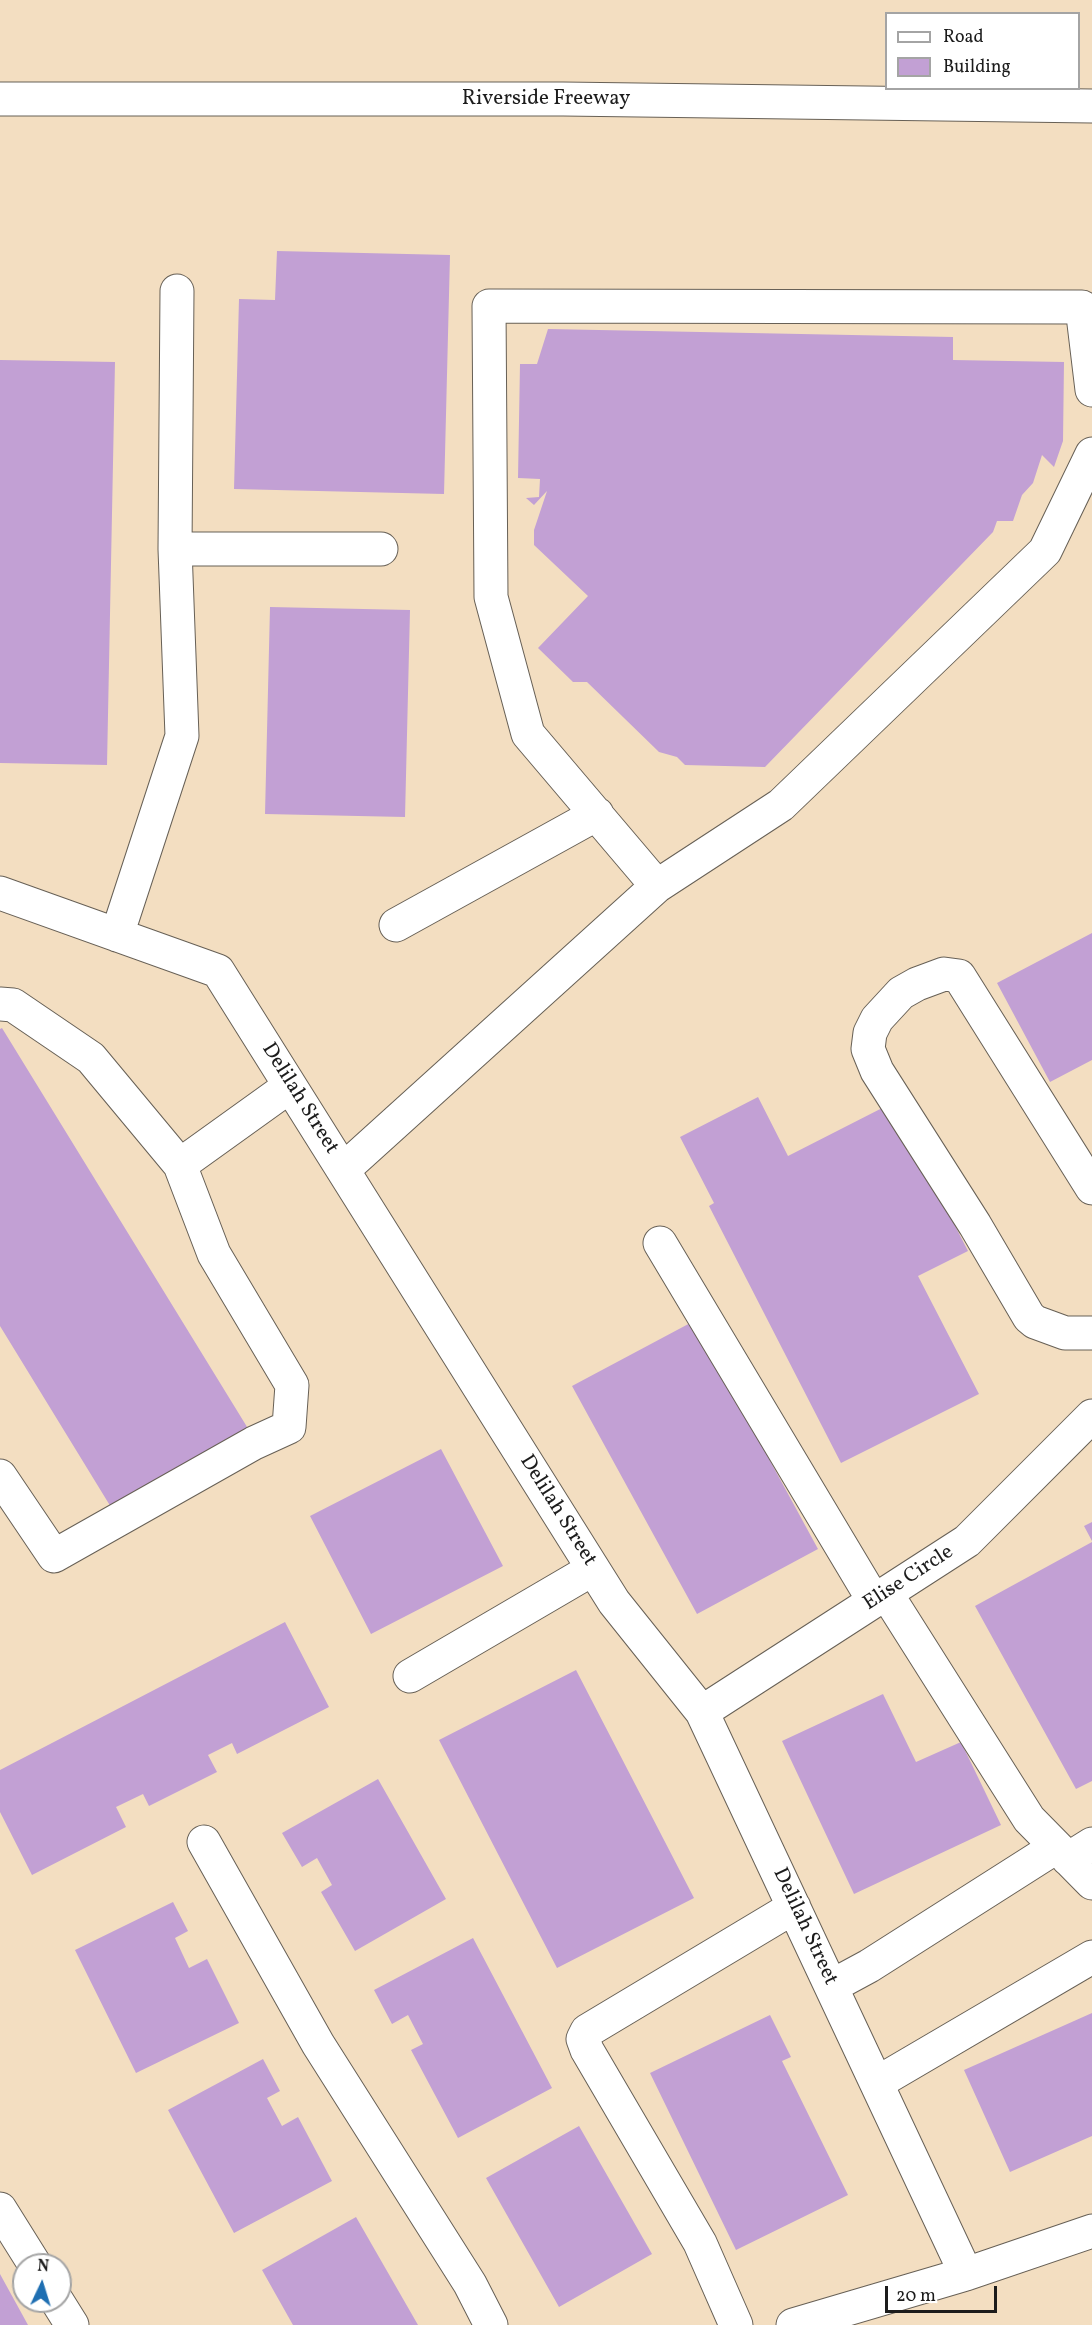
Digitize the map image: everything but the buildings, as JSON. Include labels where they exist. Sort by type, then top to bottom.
[{"type":"main road","name":"Riverside Freeway","points":[[0,99],[563,99],[1092,106]]},
{"type":"main road","points":[[117,935],[182,736],[175,549],[177,291]]},
{"type":"main road","points":[[657,886],[528,734],[491,597],[489,306],[1082,307],[1092,390]]},
{"type":"main road","points":[[343,1170],[657,886],[781,805],[1045,551],[1092,454]]},
{"type":"main road","points":[[175,549],[381,549]]},
{"type":"main road","points":[[396,925],[597,814]]},
{"type":"main road","name":"Delilah Street","points":[[0,893],[218,971],[614,1602],[702,1712],[966,2274]]},
{"type":"main road","points":[[1092,1188],[959,976],[944,974],[917,984],[901,993],[877,1019],[870,1033],[868,1050],[877,1071],[975,1225],[1029,1317],[1035,1322],[1065,1333],[1092,1333]]},
{"type":"main road","points":[[0,1004],[13,1005],[91,1058],[180,1165],[214,1254],[292,1385],[289,1427],[254,1443],[54,1556],[0,1476]]},
{"type":"main road","points":[[180,1165],[290,1086]]},
{"type":"main road","points":[[660,1244],[880,1597],[1029,1819],[1072,1850],[1092,1883]]},
{"type":"main road","name":"Elise Circle","points":[[702,1712],[967,1541],[1092,1416]]},
{"type":"main road","points":[[410,1676],[593,1569]]},
{"type":"main road","points":[[204,1842],[318,2044],[470,2284],[491,2325]]},
{"type":"main road","points":[[832,1986],[1072,1850]]},
{"type":"main road","points":[[736,2325],[700,2243],[587,2050],[584,2039],[587,2031],[794,1907]]},
{"type":"main road","points":[[877,2084],[1092,1957]]},
{"type":"main road","points":[[0,2209],[28,2253]]},
{"type":"main road","points":[[793,2325],[966,2274],[1092,2231]]}]
